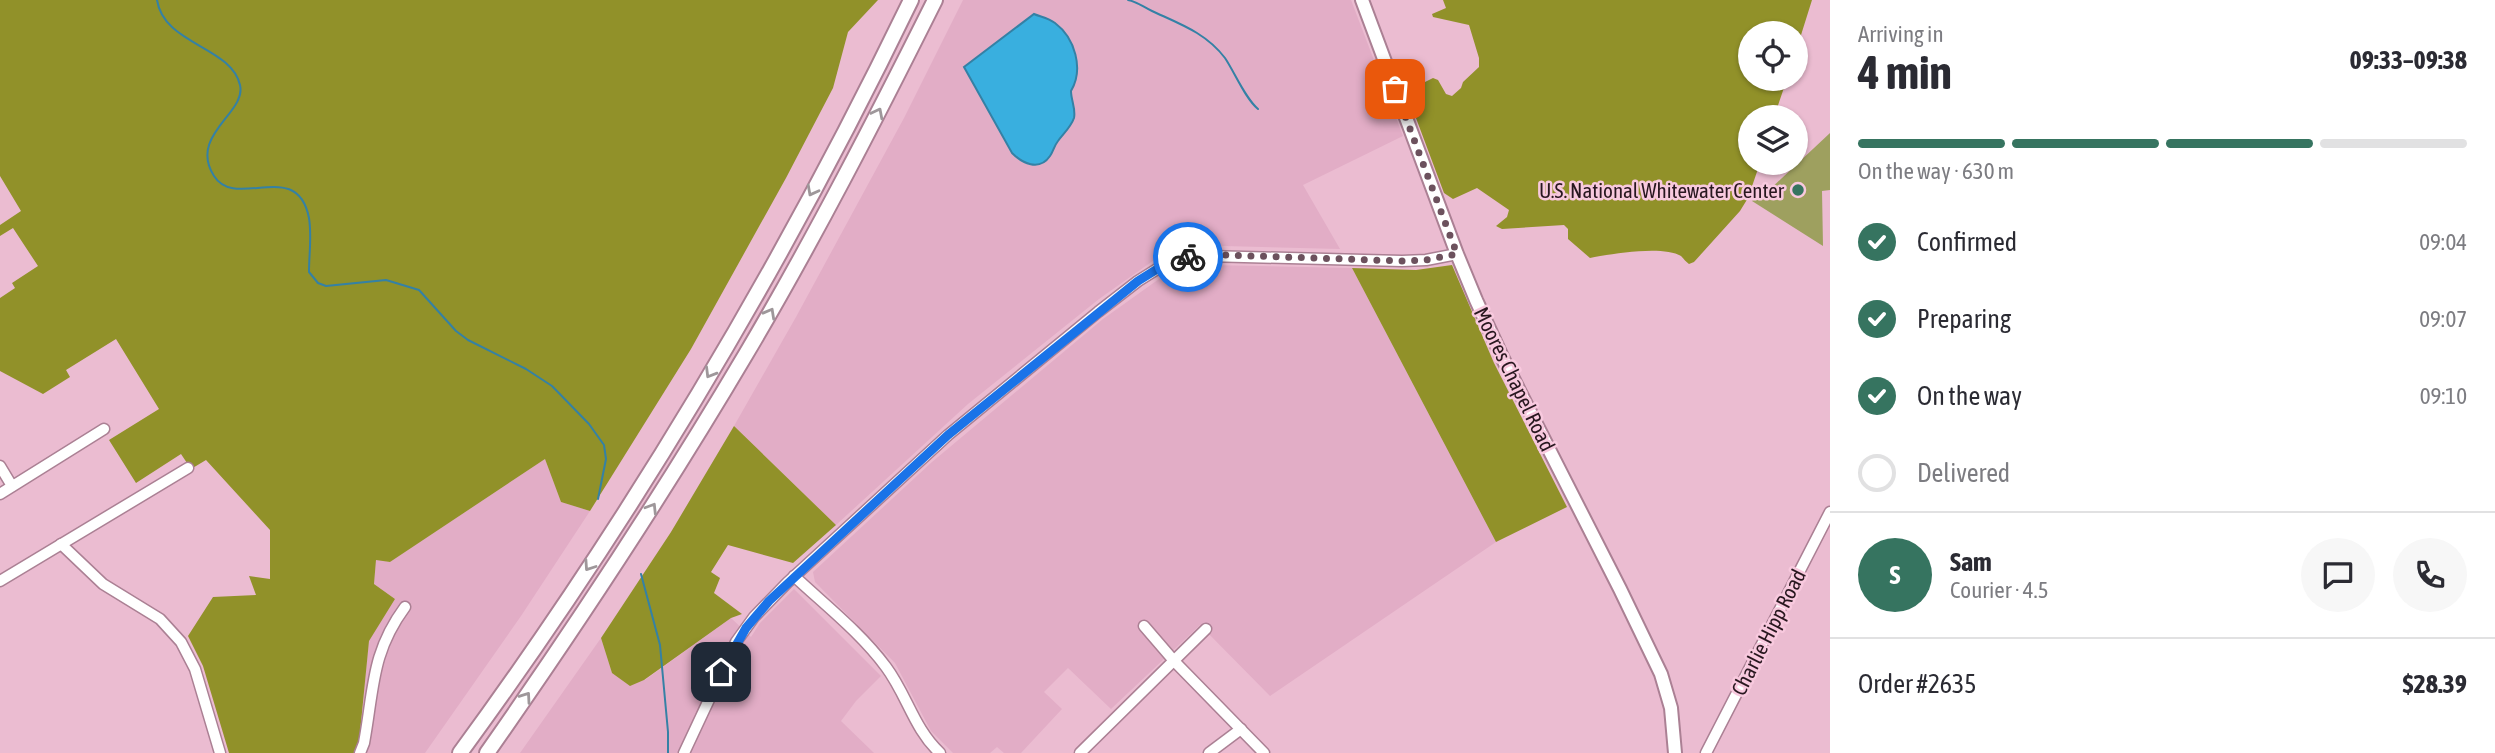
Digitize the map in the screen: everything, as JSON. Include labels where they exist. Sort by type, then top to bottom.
[{"type":"highway","points":[[460,753],[531,654],[608,538],[724,349],[804,206],[911,0]]},
{"type":"highway","points":[[487,753],[636,533],[747,353],[847,173],[935,0]]},
{"type":"main road","name":"Moores Chapel Road","points":[[1362,0],[1457,254],[1503,359],[1651,652],[1671,708],[1675,753]]},
{"type":"street","points":[[684,753],[736,642],[754,617],[794,576],[984,404],[1138,281],[1162,266],[1178,260],[1207,256],[1402,261],[1457,254]]},
{"type":"street","points":[[0,494],[104,429]]},
{"type":"street","points":[[0,466],[12,486]]},
{"type":"street","points":[[0,581],[188,468]]},
{"type":"street","name":"Charlie Hipp Road","points":[[1706,753],[1830,512]]},
{"type":"street","points":[[61,544],[103,584],[160,619],[181,642],[195,669],[220,753]]},
{"type":"street","points":[[794,576],[882,662],[894,679],[912,717],[940,753]]},
{"type":"street","points":[[360,753],[380,651],[405,607]]},
{"type":"street","points":[[1144,626],[1175,662],[1264,753]]},
{"type":"street","points":[[1080,753],[1206,629]]},
{"type":"street","points":[[1209,753],[1241,729]]},
{"type":"shaded area","points":[[0,0],[878,0],[848,32],[833,88],[786,178],[691,349],[590,511],[561,502],[545,459],[390,562],[376,560],[374,584],[395,599],[369,641],[358,753],[229,753],[203,666],[188,636],[213,597],[256,595],[249,576],[270,579],[270,530],[206,460],[191,469],[181,454],[136,483],[109,440],[159,409],[116,339],[66,370],[70,377],[43,394],[0,371],[0,298],[15,288],[12,283],[38,266],[13,228],[0,236],[0,225],[21,211],[0,176]]},
{"type":"shaded area","points":[[963,0],[1351,0],[1403,136],[1303,185],[1340,249],[1224,246],[1184,249],[1157,258],[1099,299],[968,404],[836,525],[734,426],[904,118]]},
{"type":"shaded area","points":[[1443,0],[1812,0],[1805,21],[1738,21],[1738,91],[1783,91],[1778,105],[1738,105],[1738,175],[1756,175],[1740,211],[1694,262],[1689,264],[1681,256],[1662,251],[1636,251],[1590,258],[1568,239],[1568,229],[1564,225],[1502,229],[1496,226],[1507,217],[1509,210],[1477,188],[1453,199],[1444,193],[1407,94],[1433,78],[1438,80],[1446,94],[1452,96],[1479,67],[1469,25],[1433,17],[1432,14],[1446,8]]},
{"type":"shaded area","points":[[1207,265],[1352,268],[1496,542],[1270,696],[1200,625],[1111,709],[1068,668],[1044,692],[1062,709],[1021,753],[1004,753],[997,747],[990,753],[953,753],[931,731],[895,663],[815,582],[813,572],[932,462],[1103,319],[1166,274],[1187,267]]},
{"type":"shaded area","points":[[1452,265],[1494,363],[1567,507],[1496,542],[1352,268],[1416,270]]},
{"type":"shaded area","points":[[734,426],[836,525],[793,563],[728,545],[711,572],[720,578],[714,593],[742,614],[731,618],[644,680],[630,686],[612,673],[601,638],[671,532]]},
{"type":"shaded area","points":[[545,459],[561,502],[590,511],[521,616],[425,753],[358,753],[369,640],[395,599],[374,584],[376,559],[390,562]]},
{"type":"shaded area","points":[[794,589],[881,676],[841,721],[874,753],[520,753],[601,638],[612,673],[645,680],[731,618],[751,637],[760,623]]},
{"type":"green space","name":"U.S. National Whitewater Center","points":[[1830,133],[1830,190],[1822,191],[1823,246],[1752,201],[1785,175],[1808,175],[1808,154]]},
{"type":"water","points":[[1034,14],[1052,21],[1062,29],[1072,45],[1077,64],[1071,91],[1074,118],[1046,161],[1036,165],[1026,163],[1012,153],[964,67]]},
{"type":"waterway","points":[[157,0],[162,15],[172,27],[224,62],[234,72],[240,85],[240,95],[235,105],[208,148],[208,161],[214,176],[224,185],[236,189],[279,187],[292,191],[302,200],[310,225],[309,272],[318,283],[326,286],[386,280],[419,290],[456,331],[468,340],[526,369],[552,386],[589,424],[604,445],[606,459],[598,499]]},
{"type":"waterway","points":[[1128,0],[1182,25],[1210,42],[1225,58],[1244,92],[1258,109]]},
{"type":"waterway","points":[[641,574],[660,645],[668,753]]},
{"type":"way so far","points":[[1188,257],[1225,255],[1402,261],[1457,254],[1395,89]]},
{"type":"place","name":"U.S. National Whitewater Center","points":[[1798,190]]},
{"type":"route","points":[[721,672],[736,642],[769,601],[948,435],[1138,281],[1172,261],[1188,257]]}]
